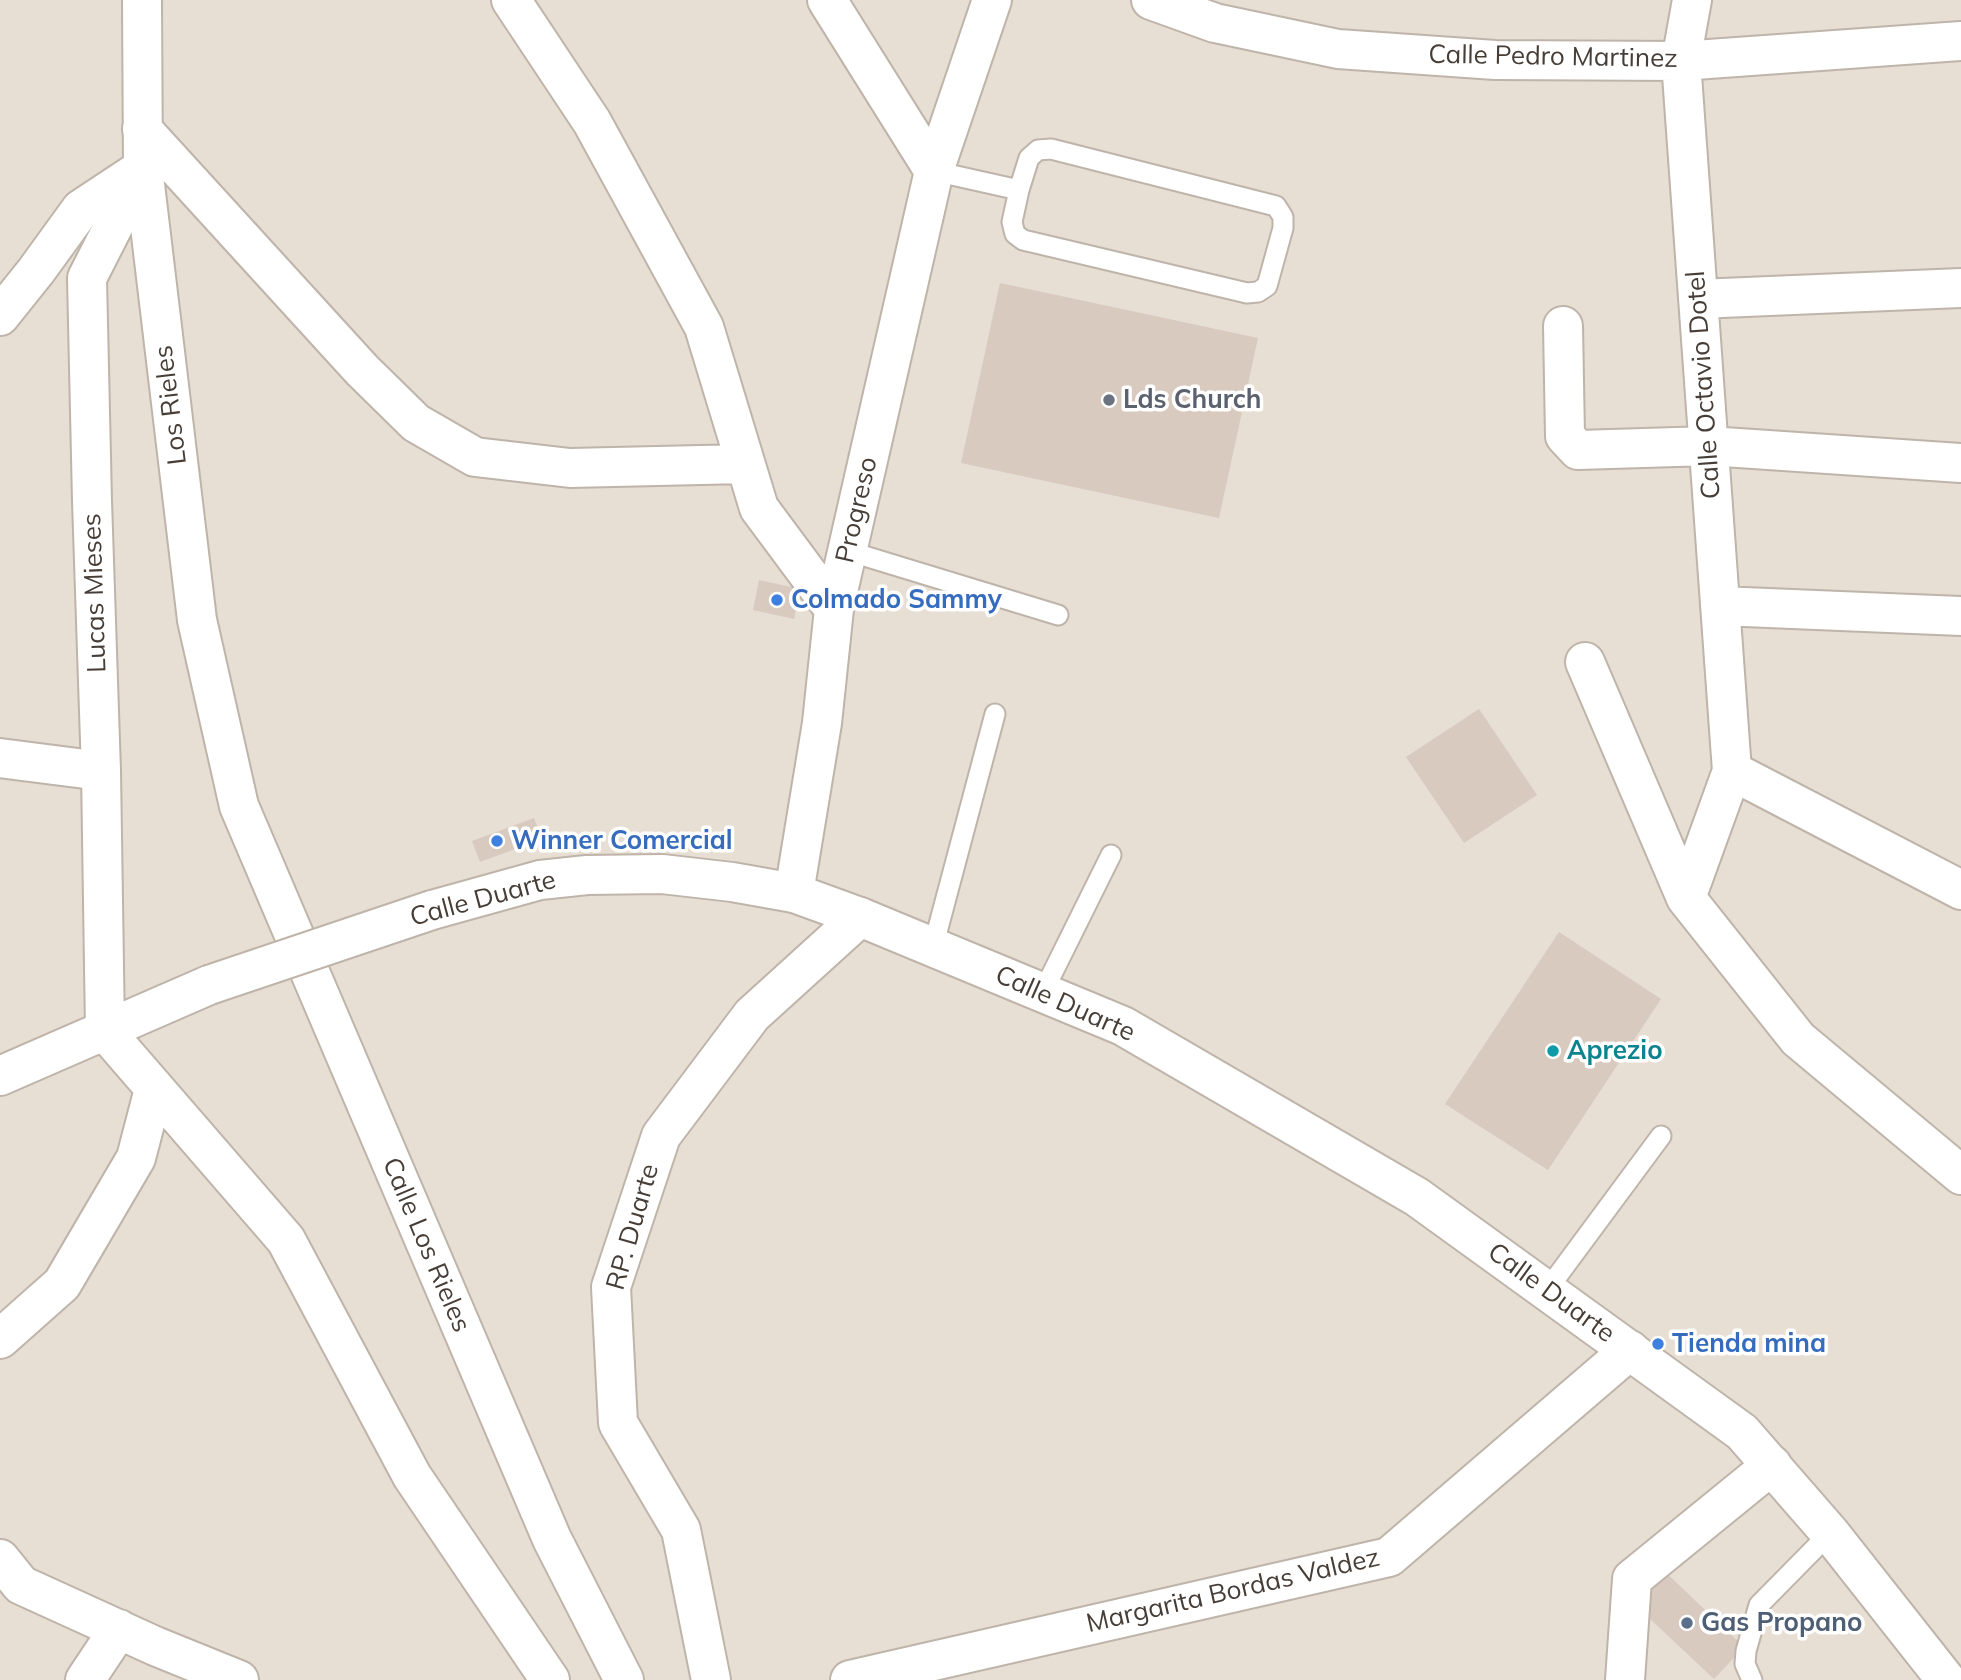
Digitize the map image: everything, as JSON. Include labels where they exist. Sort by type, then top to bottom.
[{"type":"street","name":"Los Rieles","points":[[142,0],[143,168],[197,620],[239,806]]},
{"type":"street","points":[[511,0],[592,122],[704,327],[759,508],[834,610]]},
{"type":"street","points":[[827,0],[934,171]]},
{"type":"street","name":"Progreso","points":[[794,893],[822,723],[834,610],[934,171],[992,0]]},
{"type":"street","name":"Calle Pedro Martinez","points":[[1151,0],[1215,23],[1338,48],[1495,60],[1681,61],[1961,41]]},
{"type":"street","name":"Calle Octavio Dotel","points":[[1692,0],[1681,61],[1732,771]]},
{"type":"street","points":[[142,129],[362,370],[416,423],[475,457],[570,468],[745,464]]},
{"type":"street","points":[[0,316],[81,209],[143,168]]},
{"type":"street","name":"Lucas Mieses","points":[[105,1031],[101,771],[87,278],[143,168]]},
{"type":"street","points":[[1698,299],[1961,288]]},
{"type":"street","points":[[1563,326],[1565,436],[1578,450],[1709,446],[1961,463]]},
{"type":"street","points":[[1720,606],[1961,616]]},
{"type":"street","points":[[1585,662],[1686,898],[1798,1039],[1961,1175]]},
{"type":"street","points":[[0,758],[101,771]]},
{"type":"street","points":[[1686,898],[1732,771],[1961,890]]},
{"type":"street","name":"Calle Los Rieles","points":[[239,806],[552,1539],[624,1680]]},
{"type":"street","name":"Calle Duarte","points":[[0,1076],[209,985],[432,910],[540,880],[587,875],[662,874],[732,881],[794,893],[860,917],[1123,1026],[1405,1190],[1742,1432],[1830,1533],[1946,1680]]},
{"type":"street","name":"RP. Duarte","points":[[710,1680],[681,1530],[618,1423],[611,1287],[661,1136],[752,1015],[860,917]]},
{"type":"street","points":[[105,1031],[286,1240],[412,1476],[550,1680]]},
{"type":"street","points":[[0,1339],[62,1284],[135,1158],[154,1089]]},
{"type":"street","name":"Margarita Bordas Valdez","points":[[850,1680],[1388,1557],[1630,1350]]},
{"type":"street","points":[[1625,1680],[1632,1579],[1772,1465]]},
{"type":"street","points":[[0,1559],[21,1585],[155,1646],[239,1680]]},
{"type":"street","points":[[85,1680],[119,1629]]},
{"type":"lane","points":[[1051,149],[1276,206],[1283,217],[1283,228],[1267,286],[1258,292],[1247,293],[1023,240],[1015,234],[1012,222],[1019,190],[1029,158],[1038,150],[1051,149]]},
{"type":"lane","points":[[934,171],[1019,190]]},
{"type":"lane","points":[[848,551],[1058,615]]},
{"type":"lane","points":[[933,947],[995,714]]},
{"type":"lane","points":[[1043,992],[1111,855]]},
{"type":"lane","points":[[1547,1290],[1661,1136]]},
{"type":"lane","points":[[1752,1680],[1745,1664],[1746,1651],[1759,1605],[1830,1533]]},
{"type":"shaded area","points":[[0,0],[1961,0],[1961,1680],[0,1680]]},
{"type":"building","name":"Lds Church","points":[[1000,283],[1258,338],[1219,518],[961,463]]},
{"type":"building","name":"Colmado Sammy","points":[[759,580],[800,589],[794,619],[753,610]]},
{"type":"building","points":[[1479,709],[1537,795],[1464,843],[1406,757]]},
{"type":"building","points":[[534,818],[542,839],[480,862],[472,841]]},
{"type":"building","name":"Aprezio","points":[[1559,932],[1661,999],[1548,1170],[1445,1104]]},
{"type":"building","name":"Gas Propano","points":[[1661,1568],[1744,1647],[1714,1679],[1630,1600]]},
{"type":"place","name":"Lds Church","points":[[1109,400]]},
{"type":"place","name":"Colmado Sammy","points":[[777,600]]},
{"type":"place","name":"Winner Comercial","points":[[497,841]]},
{"type":"place","name":"Aprezio","points":[[1553,1051]]},
{"type":"place","name":"Tienda mina","points":[[1658,1344]]},
{"type":"place","name":"Gas Propano","points":[[1687,1623]]}]
